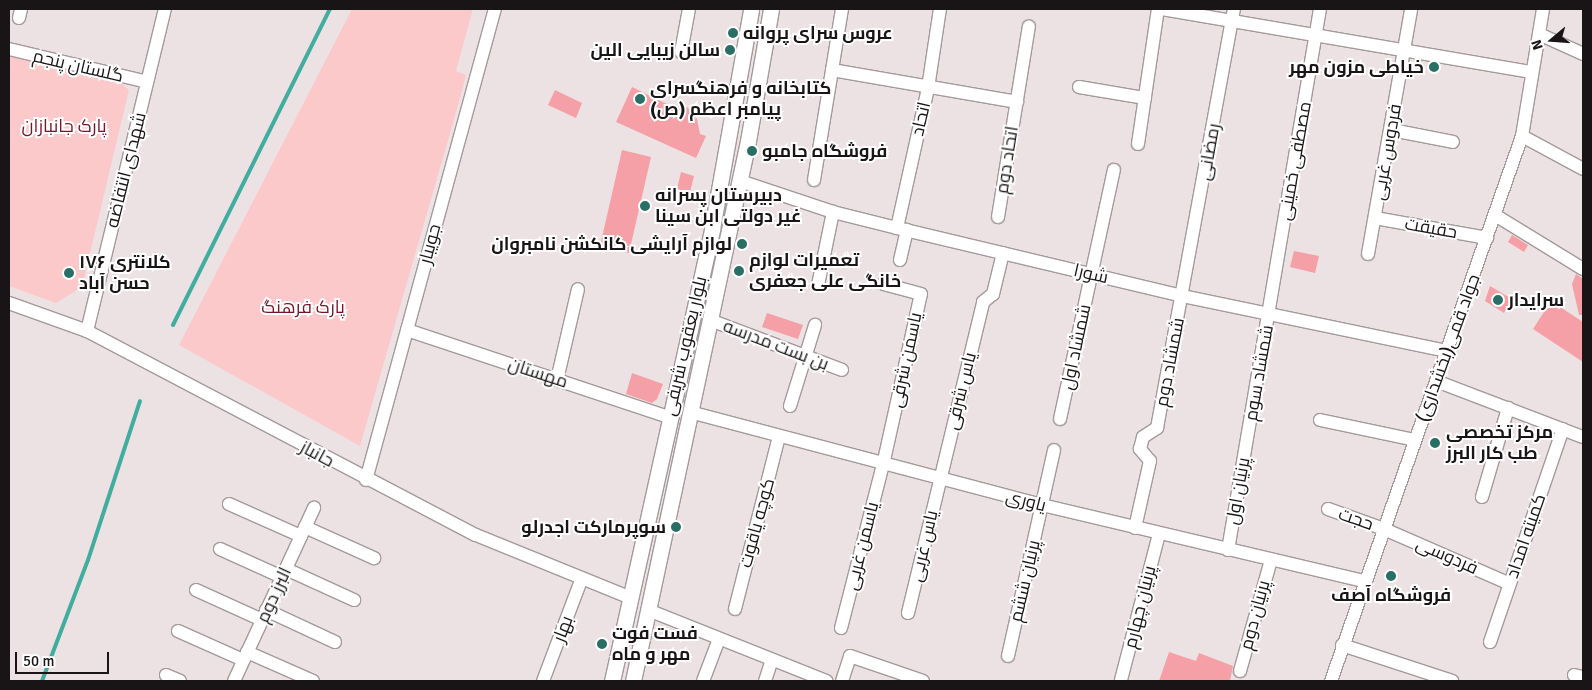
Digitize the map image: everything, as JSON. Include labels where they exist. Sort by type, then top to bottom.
[{"type":"main road","name":"بلوار یعقوب شریفی","points":[[612,681],[712,229],[751,9]]},
{"type":"main road","name":"بلوار یعقوب شریفی","points":[[633,681],[740,181],[771,9]]},
{"type":"main road","points":[[721,175],[740,181]]},
{"type":"main road","points":[[669,417],[690,412]]},
{"type":"main road","points":[[629,598],[648,610]]},
{"type":"street","name":"شهدای انتفاضه","points":[[86,331],[165,9]]},
{"type":"street","name":"جویبار","points":[[366,480],[495,9]]},
{"type":"street","points":[[681,52],[689,9]]},
{"type":"street","points":[[814,180],[842,9]]},
{"type":"street","name":"اتحاد","points":[[900,260],[902,229],[928,88],[940,9]]},
{"type":"street","points":[[1138,144],[1158,9]]},
{"type":"street","points":[[1162,9],[1233,15],[1317,36],[1532,72]]},
{"type":"street","name":"مصطفی خمینی","points":[[1269,314],[1320,9]]},
{"type":"street","name":"فردوس غربی","points":[[1368,254],[1392,130],[1411,9]]},
{"type":"street","name":"جواد قمی(بخشداری)","points":[[1331,681],[1364,581],[1522,136],[1543,9]]},
{"type":"street","name":"رمضانی","points":[[1183,296],[1233,15]]},
{"type":"street","name":"اتحاد دوم","points":[[998,217],[1028,26]]},
{"type":"street","points":[[1539,34],[1583,54]]},
{"type":"street","name":"گلستان پنجم","points":[[9,49],[147,82]]},
{"type":"street","name":"اتحاد دوم","points":[[832,70],[1017,102]]},
{"type":"street","points":[[1079,87],[1145,98]]},
{"type":"street","points":[[1392,130],[1453,142]]},
{"type":"street","points":[[1522,136],[1583,169]]},
{"type":"street","name":"شمشاد اول","points":[[1060,419],[1114,170]]},
{"type":"street","name":"شورا","points":[[740,181],[833,212],[1004,254],[1183,296],[1446,351]]},
{"type":"street","points":[[818,285],[833,212]]},
{"type":"street","points":[[1495,215],[1583,269]]},
{"type":"street","name":"حقیقت","points":[[1375,218],[1487,238]]},
{"type":"street","name":"یاس شرقی","points":[[939,479],[983,302],[994,294],[1004,254]]},
{"type":"street","name":"یاسمن شرقی","points":[[883,284],[921,294],[883,465]]},
{"type":"street","points":[[557,380],[578,289]]},
{"type":"street","name":"شمشاد دوم","points":[[1135,528],[1150,461],[1140,449],[1143,436],[1157,428],[1183,296]]},
{"type":"street","name":"جانباز","points":[[9,303],[86,331],[366,480],[476,535],[629,598]]},
{"type":"street","name":"شمشاد سوم","points":[[1248,432],[1269,314]]},
{"type":"street","name":"بن بست مدرسه","points":[[710,320],[842,370]]},
{"type":"street","points":[[790,406],[815,325]]},
{"type":"street","name":"مهستان","points":[[407,330],[669,417]]},
{"type":"street","points":[[1436,381],[1583,437]]},
{"type":"street","points":[[1482,497],[1508,408]]},
{"type":"street","name":"یاوری","points":[[690,412],[883,465],[1042,505],[1158,534],[1364,581]]},
{"type":"street","points":[[1320,420],[1415,440]]},
{"type":"street","name":"کمیته امداد","points":[[1490,642],[1563,429]]},
{"type":"street","name":"پرنیان اول","points":[[1228,550],[1248,432]]},
{"type":"street","name":"کوچه یاقوت","points":[[735,609],[779,437]]},
{"type":"street","name":"پرنیان ششم","points":[[1008,656],[1054,450]]},
{"type":"street","name":"یاسمن غربی","points":[[841,628],[883,465]]},
{"type":"street","name":"یاس غربی","points":[[908,613],[939,479]]},
{"type":"street","points":[[229,504],[374,558]]},
{"type":"street","name":"البرز دوم","points":[[234,681],[314,508]]},
{"type":"street","name":"حجت","points":[[1328,509],[1384,529]]},
{"type":"street","name":"فردوسی","points":[[1384,529],[1510,584]]},
{"type":"street","name":"پرنیان چهارم","points":[[1121,680],[1158,534]]},
{"type":"street","points":[[220,549],[354,600]]},
{"type":"street","name":"پرنیان دوم","points":[[1240,671],[1270,560]]},
{"type":"street","name":"بهار","points":[[543,681],[582,578]]},
{"type":"street","points":[[196,590],[335,642]]},
{"type":"street","points":[[648,610],[826,681]]},
{"type":"street","points":[[178,631],[313,681]]},
{"type":"street","points":[[703,681],[719,639]]},
{"type":"street","points":[[1342,645],[1452,681]]},
{"type":"street","points":[[842,681],[850,656],[922,681]]},
{"type":"street","points":[[765,681],[772,660]]},
{"type":"street","points":[[166,675],[180,681]]},
{"type":"green space","name":"پارک فرهنگ","points":[[352,9],[473,9],[456,71],[466,75],[461,95],[360,446],[179,345]]},
{"type":"green space","name":"پارک جانبازان","points":[[9,56],[121,83],[129,90],[82,287],[56,303],[9,286]]},
{"type":"building","points":[[632,87],[671,106],[685,106],[696,114],[700,134],[706,136],[696,158],[616,122]]},
{"type":"building","points":[[555,90],[582,103],[576,118],[548,105]]},
{"type":"building","name":"دبیرستان پسرانه غیر دولتی ابن سینا","points":[[622,150],[651,157],[629,253],[600,246]]},
{"type":"building","points":[[681,172],[694,176],[690,192],[677,189]]},
{"type":"building","points":[[1512,235],[1528,245],[1524,252],[1508,242]]},
{"type":"building","points":[[1294,251],[1319,256],[1315,273],[1290,267]]},
{"type":"building","points":[[1576,274],[1583,279],[1583,315],[1579,315],[1572,284]]},
{"type":"building","name":"سرایدار","points":[[1490,286],[1512,299],[1504,313],[1485,301]]},
{"type":"building","points":[[1551,301],[1583,322],[1583,362],[1533,329]]},
{"type":"building","points":[[767,313],[803,325],[798,339],[762,327]]},
{"type":"building","points":[[632,373],[663,384],[657,399],[652,403],[626,394]]},
{"type":"building","points":[[1169,652],[1196,661],[1199,653],[1233,666],[1230,681],[1159,681]]},
{"type":"waterway","points":[[173,325],[330,9]]},
{"type":"waterway","points":[[42,681],[88,560],[140,401]]},
{"type":"place","name":"عروس سرای پروانه","points":[[733,33]]},
{"type":"place","name":"سالن زیبایی الین","points":[[730,50]]},
{"type":"place","name":"خیاطی مزون مهر","points":[[1434,67]]},
{"type":"place","name":"کتابخانه و فرهنگسرای پیامبر اعظم (ص)","points":[[640,99]]},
{"type":"place","name":"فروشگاه جامبو","points":[[752,151]]},
{"type":"place","name":"دبیرستان پسرانه غیر دولتی ابن سینا","points":[[645,206]]},
{"type":"place","name":"لوازم آرایشی کانکشن نامبروان","points":[[742,244]]},
{"type":"place","name":"تعمیرات لوازم خانگی علی جعفری","points":[[739,271]]},
{"type":"place","name":"کلانتری ۱۷۶ حسن آباد","points":[[69,273]]},
{"type":"place","name":"سرایدار","points":[[1498,300]]},
{"type":"place","name":"مرکز تخصصی طب کار البرز","points":[[1435,443]]},
{"type":"place","name":"سوپرمارکت اجدرلو","points":[[676,527]]},
{"type":"place","name":"فروشگاه آصف","points":[[1391,576]]},
{"type":"place","name":"فست فوت مهر و ماه","points":[[602,644]]}]
